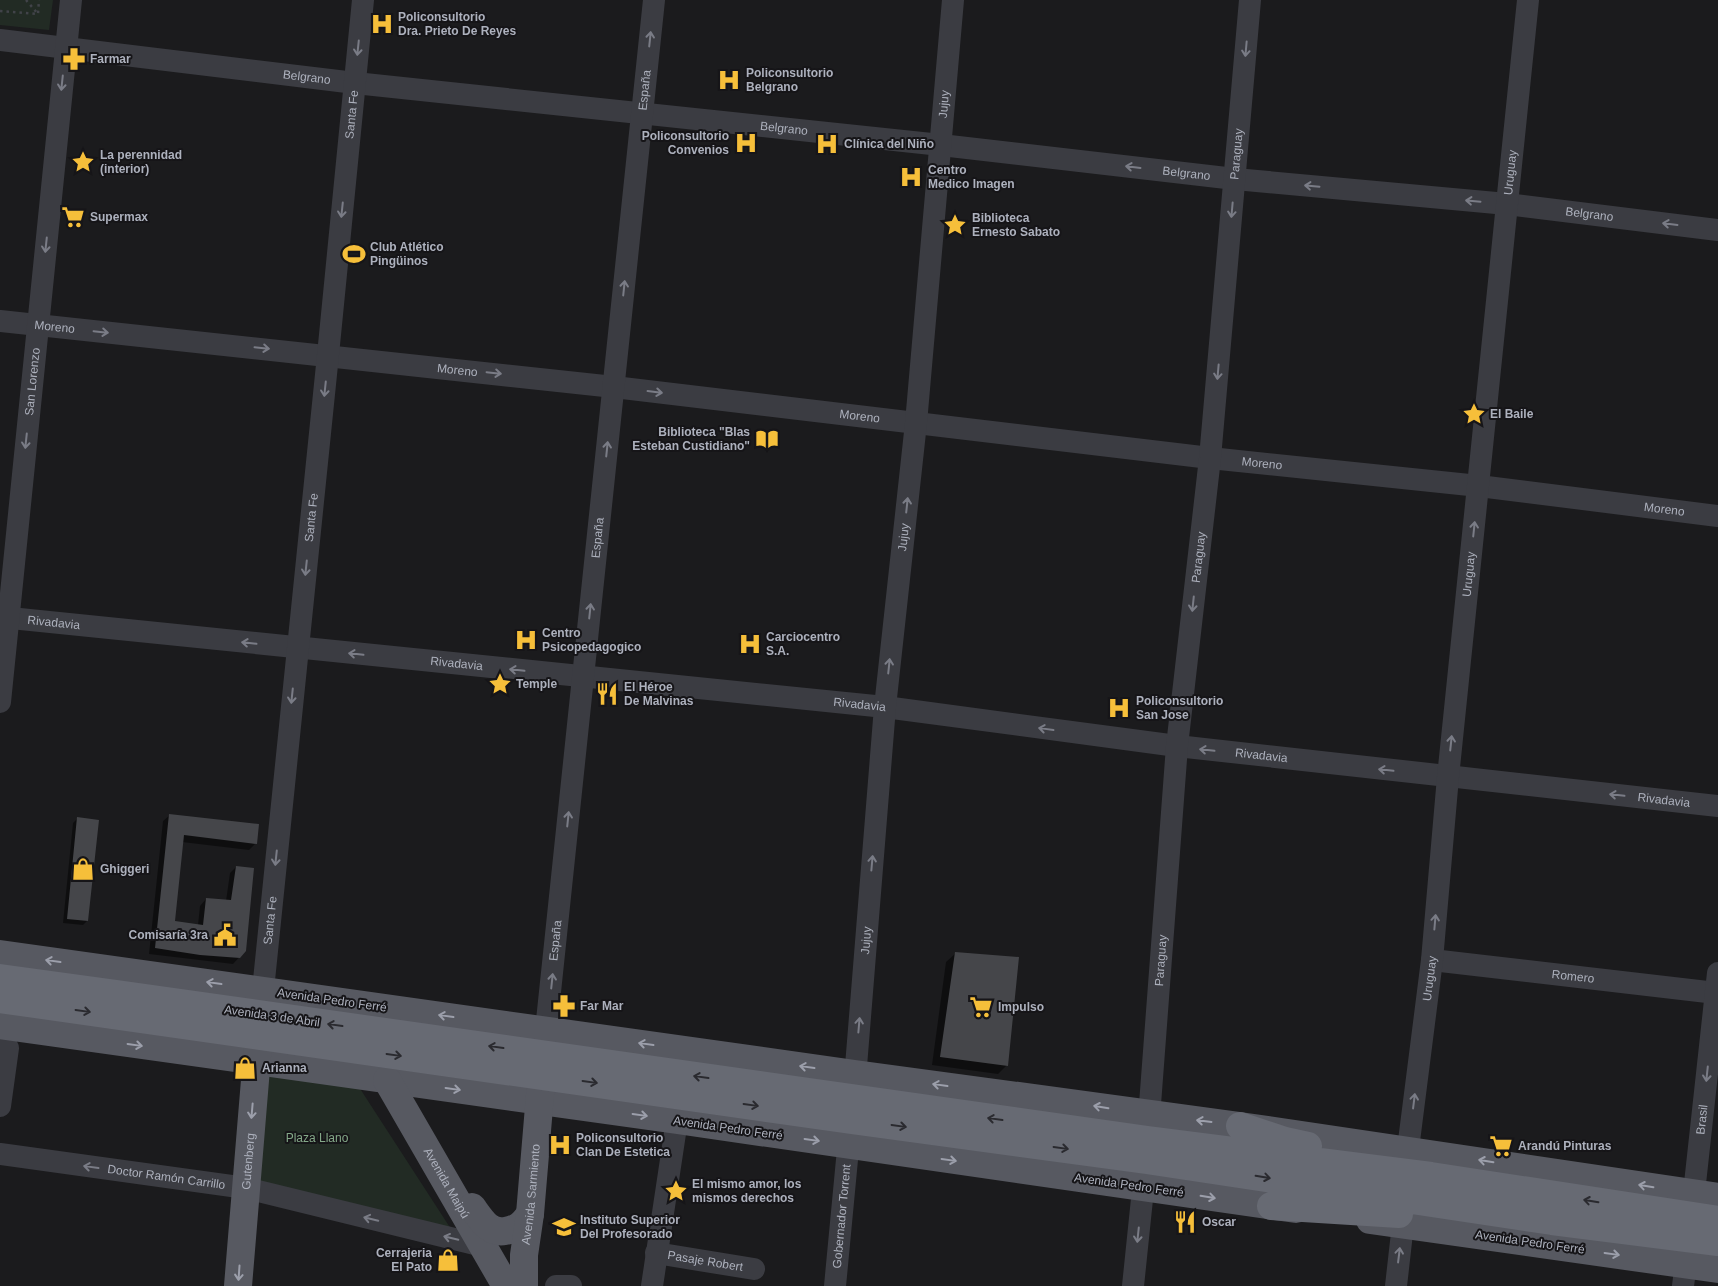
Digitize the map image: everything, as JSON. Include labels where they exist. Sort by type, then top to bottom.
[{"type":"highway","name":"Avenida 3 de Abril","points":[[0,978],[260,1013],[543,1065]]},
{"type":"highway","name":"Avenida 3 de Abril","points":[[0,999],[260,1013]]},
{"type":"highway","name":"Avenida Pedro Ferré","points":[[543,1065],[852,1110],[1147,1138],[1698,1211],[1718,1220]]},
{"type":"highway","points":[[1240,1126],[1285,1141],[1431,1176]]},
{"type":"highway","name":"Avenida Pedro Ferré","points":[[1147,1138],[1552,1221],[1698,1211]]},
{"type":"highway","points":[[1271,1206],[1552,1221]]},
{"type":"highway","name":"Avenida Pedro Ferré","points":[[1698,1211],[1718,1242]]},
{"type":"main road","name":"Avenida 3 de Abril","points":[[0,954],[260,1013]]},
{"type":"main road","name":"Avenida Pedro Ferré","points":[[260,1013],[401,1009],[677,1120],[852,1110],[1143,1187],[1403,1224],[1684,1275],[1718,1269]]},
{"type":"main road","name":"Gutenberg","points":[[238,1286],[260,1013]]},
{"type":"main road","points":[[0,1026],[387,1080],[543,1065]]},
{"type":"main road","name":"Avenida Pedro Ferré","points":[[543,1065],[852,1110],[1147,1138],[1240,1126],[1408,1150],[1698,1211]]},
{"type":"main road","name":"Avenida Sarmiento","points":[[524,1286],[524,1255],[530,1214],[543,1065]]},
{"type":"main road","name":"Avenida Maipú","points":[[387,1080],[506,1286]]},
{"type":"main road","points":[[421,1138],[485,1225],[492,1231],[514,1230],[521,1226],[530,1214]]},
{"type":"street","name":"San Lorenzo","points":[[0,702],[4,618],[38,325],[71,0]]},
{"type":"street","name":"Santa Fe","points":[[260,1013],[363,0]]},
{"type":"street","name":"España","points":[[543,1065],[654,0]]},
{"type":"street","name":"Jujuy","points":[[852,1110],[885,707],[916,423],[953,0]]},
{"type":"street","name":"Paraguay","points":[[1133,1286],[1143,1187],[1178,746],[1210,458],[1250,0]]},
{"type":"street","name":"Uruguay","points":[[1408,1150],[1432,960],[1448,777],[1528,0]]},
{"type":"street","name":"Belgrano","points":[[0,40],[355,83],[941,145],[1235,179],[1507,204],[1718,230]]},
{"type":"street","name":"Moreno","points":[[0,321],[614,386],[1210,458],[1478,486],[1718,516]]},
{"type":"street","name":"Rivadavia","points":[[4,618],[885,707],[1178,746],[1718,806]]},
{"type":"street","name":"Romero","points":[[1432,960],[1717,983]]},
{"type":"street","name":"Brasil","points":[[1684,1275],[1698,1211],[1717,983]]},
{"type":"street","points":[[0,1035],[8,1048],[0,1106]]},
{"type":"street","name":"Gobernador Torrent","points":[[835,1286],[852,1110]]},
{"type":"street","points":[[652,1286],[677,1120]]},
{"type":"street","name":"Doctor Ramón Carrillo","points":[[0,1154],[246,1188],[484,1246]]},
{"type":"street","points":[[1396,1286],[1403,1224]]},
{"type":"street","name":"Pasaje Robert","points":[[656,1253],[754,1269]]},
{"type":"street","points":[[556,1286],[571,1286]]},
{"type":"path","points":[[26,0],[38,14]]},
{"type":"path","points":[[38,14],[39,0]]},
{"type":"path","points":[[0,11],[38,14]]},
{"type":"green space","points":[[0,0],[53,0],[49,30],[0,25]]},
{"type":"green space","name":"Plaza Llano","points":[[263,1072],[357,1084],[451,1229],[254,1182]]},
{"type":"building","points":[[169,814],[259,824],[257,844],[184,835],[175,921],[203,925],[206,898],[231,900],[236,866],[254,868],[246,951],[240,958],[200,955],[155,948]]},
{"type":"building","name":"Ghiggeri","points":[[77,817],[99,820],[88,921],[67,919]]},
{"type":"building","name":"Impulso","points":[[955,952],[1019,957],[1008,1066],[940,1057]]},
{"type":"place","name":"Policonsultorio Dra. Prieto De Reyes","points":[[382,24]]},
{"type":"place","name":"Farmar","points":[[74,59]]},
{"type":"place","name":"Policonsultorio Belgrano","points":[[729,80]]},
{"type":"place","name":"Policonsultorio Convenios","points":[[746,143]]},
{"type":"place","name":"Clínica del Niño","points":[[827,144]]},
{"type":"place","name":"La perennidad (interior)","points":[[83,162]]},
{"type":"place","name":"Centro Medico Imagen","points":[[911,177]]},
{"type":"place","name":"Supermax","points":[[73,217]]},
{"type":"place","name":"Biblioteca Ernesto Sabato","points":[[955,225]]},
{"type":"place","name":"Club Atlético Pingüinos","points":[[354,254]]},
{"type":"place","name":"El Baile","points":[[1474,414]]},
{"type":"place","name":"Biblioteca \"Blas Esteban Custidiano\"","points":[[767,439]]},
{"type":"place","name":"Centro Psicopedagogico","points":[[526,640]]},
{"type":"place","name":"Carciocentro S.A.","points":[[750,644]]},
{"type":"place","name":"Temple","points":[[500,684]]},
{"type":"place","name":"El Héroe De Malvinas","points":[[607,694]]},
{"type":"place","name":"Policonsultorio San Jose","points":[[1119,708]]},
{"type":"place","name":"Ghiggeri","points":[[83,869]]},
{"type":"place","name":"Comisaría 3ra","points":[[225,935]]},
{"type":"place","name":"Far Mar","points":[[564,1006]]},
{"type":"place","name":"Impulso","points":[[981,1007]]},
{"type":"place","name":"Arianna","points":[[245,1068]]},
{"type":"place","name":"Policonsultorio Clan De Estetica","points":[[560,1145]]},
{"type":"place","name":"Arandú Pinturas","points":[[1501,1146]]},
{"type":"place","name":"El mismo amor, los mismos derechos","points":[[676,1191]]},
{"type":"place","name":"Oscar","points":[[1185,1222]]},
{"type":"place","name":"Instituto Superior Del Profesorado","points":[[564,1227]]},
{"type":"place","name":"Cerrajeria El Pato","points":[[448,1260]]}]
